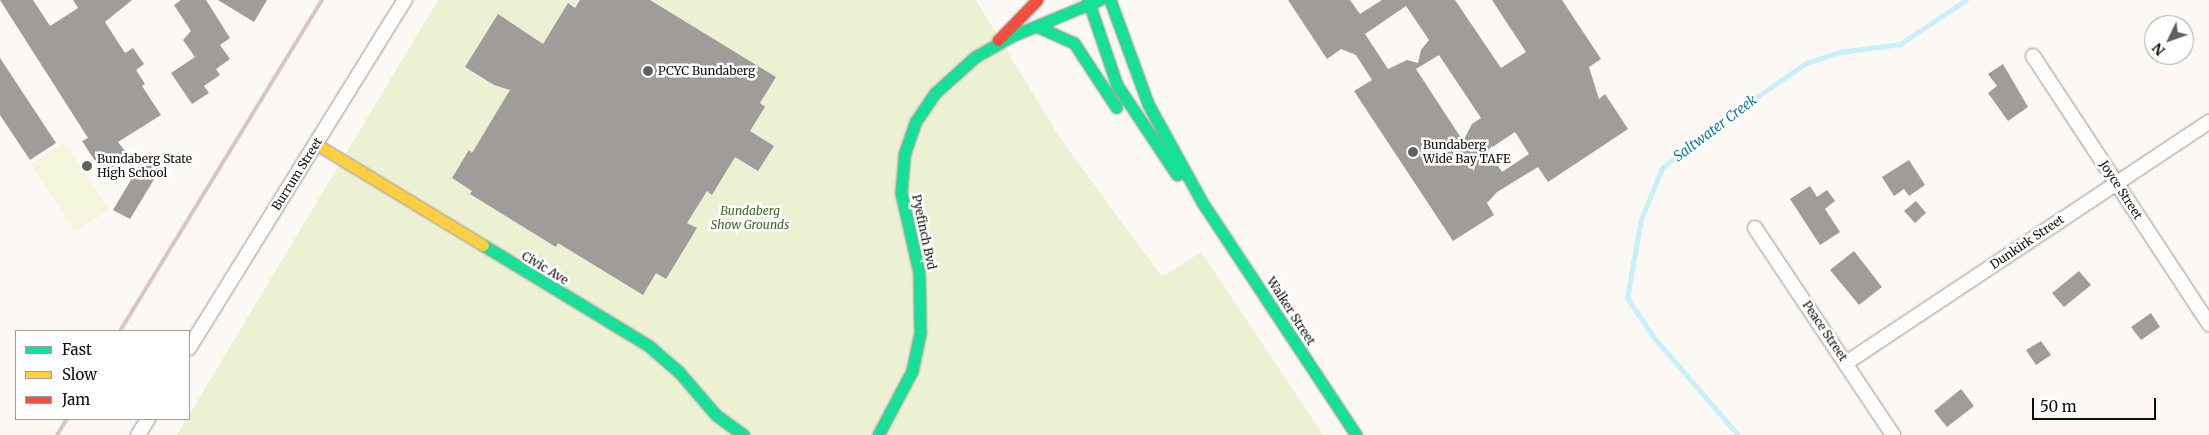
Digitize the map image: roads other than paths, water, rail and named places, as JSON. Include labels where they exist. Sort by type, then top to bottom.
[{"type":"street","name":"Burrum Street","points":[[190,346],[405,0]]},
{"type":"street","points":[[994,45],[1015,19],[1037,0]]},
{"type":"street","name":"Walker Street","points":[[1110,0],[1148,104],[1202,202],[1356,435]]},
{"type":"street","name":"Pyefinch Bvd","points":[[878,435],[912,371],[920,332],[919,272],[901,193],[904,154],[916,121],[935,93],[960,69],[994,45],[1092,1]]},
{"type":"street","name":"Walker Street","points":[[1092,1],[1117,84],[1139,122],[1178,176],[1202,202]]},
{"type":"street","points":[[1036,26],[1074,43],[1122,116]]},
{"type":"street","name":"Joyce Street","points":[[2033,56],[2209,324]]},
{"type":"street","name":"Dunkirk Street","points":[[1846,363],[2209,122]]},
{"type":"street","name":"Civic Ave","points":[[316,144],[649,346],[679,372],[716,415],[744,435]]},
{"type":"street","points":[[1145,150],[1178,176]]},
{"type":"street","name":"Peace Street","points":[[1755,228],[1893,435]]},
{"type":"street","points":[[138,435],[147,420]]},
{"type":"waterway","name":"Saltwater Creek","points":[[1738,435],[1655,339],[1627,298],[1641,219],[1662,168],[1710,129],[1806,63],[1839,52],[1900,44],[1966,0]]},
{"type":"railway","points":[[121,330],[322,0]]},
{"type":"railway","points":[[57,435],[66,420]]},
{"type":"place","name":"PCYC Bundaberg","points":[[648,71]]},
{"type":"place","name":"Bundaberg Wide Bay TAFE","points":[[1413,152]]},
{"type":"place","name":"Bundaberg State High School","points":[[87,166]]},
{"type":"park label","name":"Bundaberg Show Grounds","points":[[750,218]]}]
